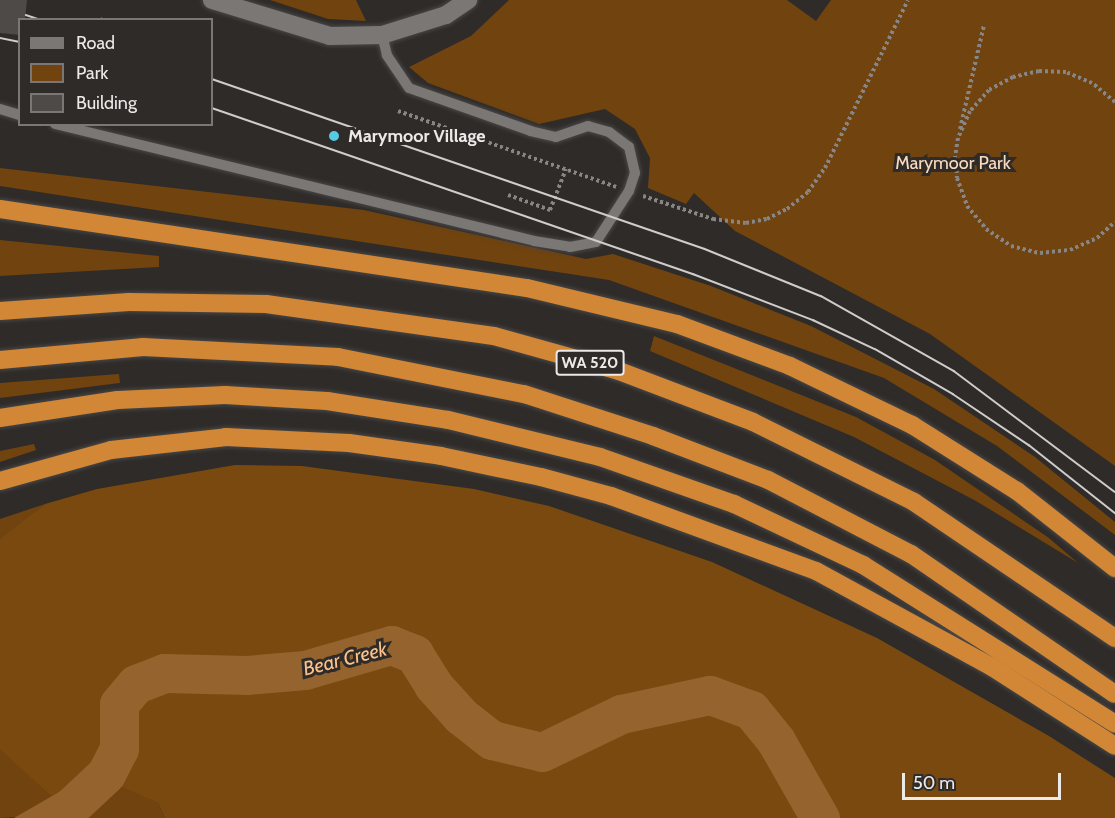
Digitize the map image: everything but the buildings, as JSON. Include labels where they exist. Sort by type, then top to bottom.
[{"type":"highway","points":[[0,208],[515,286],[577,297],[677,324],[790,366],[912,425],[1017,491],[1115,568]]},
{"type":"highway","name":"WA 520","points":[[0,311],[129,302],[266,304],[494,336],[619,371],[753,422],[914,502],[1115,638]]},
{"type":"highway","name":"WA 520","points":[[0,360],[144,347],[338,357],[524,394],[653,436],[768,480],[911,554],[1115,694]]},
{"type":"highway","points":[[0,418],[118,400],[225,395],[327,400],[448,420],[600,457],[734,504],[863,565],[1115,724]]},
{"type":"highway","points":[[0,481],[111,450],[237,437],[372,446],[541,477],[611,496],[816,571],[992,667],[1115,746]]},
{"type":"street","points":[[212,0],[330,36],[382,35],[446,15],[468,0]]},
{"type":"lane","points":[[62,126],[288,183],[570,247],[596,242],[629,192],[635,174],[629,147],[609,132],[588,126],[556,136],[531,131],[409,88],[387,55],[382,35]]},
{"type":"lane","points":[[0,109],[18,114]]},
{"type":"path","points":[[398,111],[681,209],[746,222],[777,214],[808,192],[825,168],[908,0]]},
{"type":"path","points":[[984,25],[958,138],[956,168],[962,197],[978,222],[993,236],[1011,246],[1040,253],[1070,250],[1115,228]]},
{"type":"path","points":[[958,138],[965,120],[982,96],[1021,74],[1048,70],[1075,75],[1100,87],[1115,102]]},
{"type":"path","points":[[508,195],[550,210],[566,169]]},
{"type":"path","points":[[1097,238],[1115,222]]},
{"type":"green space","points":[[270,0],[356,0],[366,21],[328,19]]},
{"type":"green space","name":"Marymoor Park","points":[[509,0],[787,0],[816,21],[831,0],[1115,0],[1115,466],[930,334],[735,231],[694,193],[686,204],[648,188],[650,158],[635,129],[605,109],[539,124],[428,83],[409,67],[471,36]]},
{"type":"green space","points":[[0,168],[364,210],[586,259],[613,254],[711,286],[811,326],[934,389],[1035,457],[1115,522],[1115,535],[997,446],[884,378],[609,280],[0,186]]},
{"type":"green space","points":[[0,240],[159,256],[159,267],[0,276]]},
{"type":"green space","points":[[654,336],[856,417],[935,460],[1049,538],[1078,563],[976,501],[854,437],[650,351]]},
{"type":"green space","points":[[119,374],[120,383],[0,398],[0,383]]},
{"type":"green space","points":[[34,444],[36,450],[0,462],[0,451]]},
{"type":"green space","points":[[45,504],[7,535],[0,539],[0,519]]},
{"type":"green space","points":[[0,749],[4,750],[52,797],[20,817],[0,818]]},
{"type":"green space","points":[[115,781],[158,803],[165,818],[85,818]]},
{"type":"shaded area","points":[[235,465],[302,466],[474,489],[549,506],[712,562],[877,638],[1049,736],[1115,778],[1115,818],[165,818],[158,803],[92,773],[52,797],[0,749],[0,539],[45,504],[97,489]]},
{"type":"shaded area","points":[[92,773],[115,781],[85,818],[14,818]]},
{"type":"waterway","name":"Bear Creek","points":[[59,818],[106,774],[119,749],[119,704],[136,684],[164,673],[247,675],[305,670],[391,645],[414,654],[433,685],[461,716],[492,740],[542,752],[621,714],[710,695],[751,710],[776,741],[820,818]]},
{"type":"tram line","points":[[26,15],[35,18]]},
{"type":"tram line","points":[[0,38],[18,42]]},
{"type":"tram line","points":[[213,79],[705,249],[821,296],[954,371],[1115,492]]},
{"type":"tram line","points":[[213,108],[693,274],[813,320],[875,349],[953,394],[1029,445],[1115,513]]},
{"type":"place","name":"Marymoor Village","points":[[334,136]]}]
